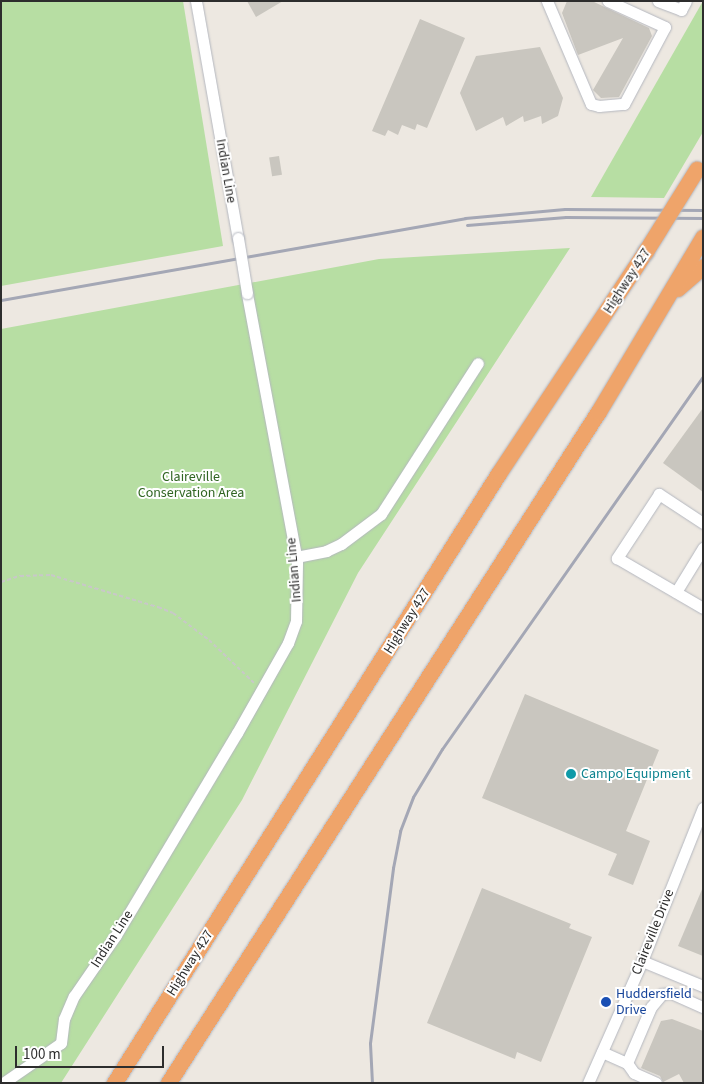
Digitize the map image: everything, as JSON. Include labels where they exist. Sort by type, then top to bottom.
[{"type":"highway","name":"Highway 427","points":[[115,1083],[499,474],[646,252],[700,166]]},
{"type":"highway","points":[[169,1083],[667,299],[696,264],[703,238]]},
{"type":"street","name":"Indian Line","points":[[3,1083],[61,1043],[64,1020],[74,996],[121,927],[288,643],[296,621],[296,558],[196,1]]},
{"type":"street","points":[[547,1],[591,104],[599,106],[624,104],[665,27],[608,1]]},
{"type":"street","points":[[658,1],[681,10],[686,1]]},
{"type":"street","points":[[296,558],[326,551],[341,544],[382,514],[478,363]]},
{"type":"street","points":[[703,523],[659,494],[617,558],[703,608]]},
{"type":"street","points":[[676,592],[703,548]]},
{"type":"street","name":"Claireville Drive","points":[[588,1083],[642,961],[703,808]]},
{"type":"street","points":[[691,836],[703,840]]},
{"type":"street","points":[[642,961],[703,986]]},
{"type":"street","points":[[628,1063],[656,999],[671,993],[703,1008]]},
{"type":"street","points":[[602,1052],[628,1063],[634,1073],[656,1083]]},
{"type":"path","points":[[1,582],[20,576],[51,575],[158,606],[173,613],[209,640],[260,690]]},
{"type":"green space","points":[[1,1],[183,1],[223,246],[1,286]]},
{"type":"green space","points":[[703,1],[703,132],[664,198],[591,197]]},
{"type":"green space","name":"Claireville Conservation Area","points":[[570,248],[358,573],[242,800],[61,1083],[1,1083],[1,329],[379,259]]},
{"type":"building","points":[[247,1],[283,1],[256,17]]},
{"type":"building","points":[[567,1],[592,1],[649,28],[652,36],[619,97],[601,98],[593,90],[623,38],[578,55],[562,13]]},
{"type":"building","points":[[420,19],[465,38],[427,128],[417,124],[415,130],[402,125],[398,135],[388,130],[385,136],[372,131]]},
{"type":"building","points":[[540,47],[563,98],[558,116],[542,124],[541,116],[524,122],[523,116],[506,126],[503,117],[476,131],[460,93],[476,56]]},
{"type":"building","points":[[279,156],[282,175],[272,176],[269,158]]},
{"type":"building","points":[[703,408],[703,492],[663,463]]},
{"type":"building","name":"Campo Equipment","points":[[525,694],[659,750],[626,831],[650,841],[633,885],[608,875],[617,854],[482,798]]},
{"type":"building","points":[[703,887],[703,956],[678,946]]},
{"type":"building","points":[[482,888],[571,924],[569,928],[592,937],[541,1062],[517,1052],[515,1059],[427,1023]]},
{"type":"building","points":[[672,1019],[703,1031],[703,1083],[684,1083],[679,1074],[663,1082],[660,1076],[641,1068],[661,1021]]},
{"type":"railway","points":[[1,300],[465,218],[565,209],[703,210]]},
{"type":"railway","points":[[467,225],[566,217],[703,218]]},
{"type":"railway","points":[[372,1083],[370,1043],[393,868],[400,831],[413,797],[442,749],[703,376]]},
{"type":"place","name":"Campo Equipment","points":[[571,774]]},
{"type":"place","name":"Huddersfield Drive","points":[[606,1002]]}]
